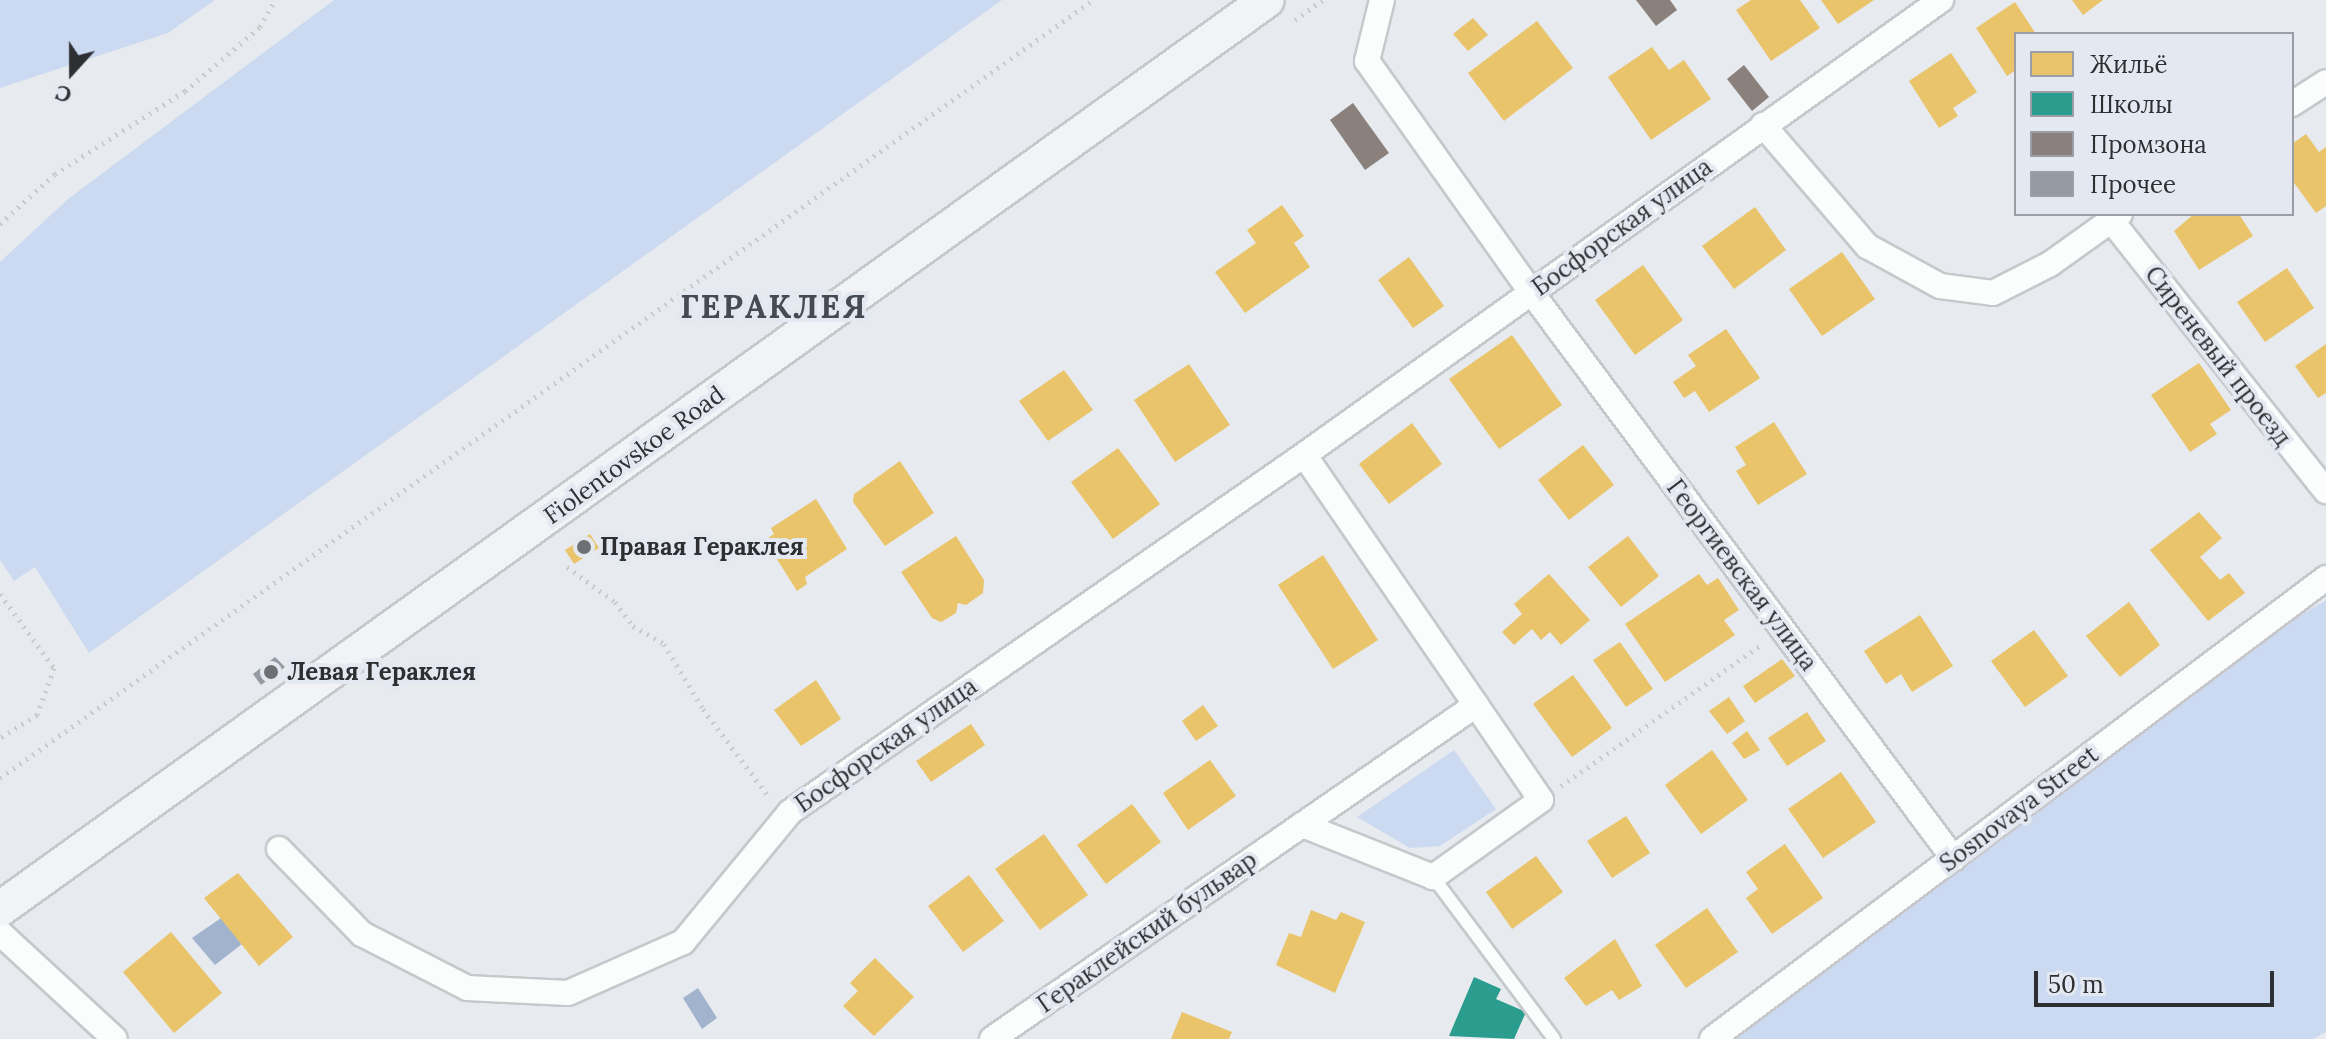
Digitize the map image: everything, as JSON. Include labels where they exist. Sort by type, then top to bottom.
[{"type":"main road","name":"Fiolentovskoe Road","points":[[0,909],[1267,0]]},
{"type":"street","name":"Георгиевская улица","points":[[1382,0],[1367,61],[1531,292],[1954,859]]},
{"type":"street","name":"Босфорская улица","points":[[279,849],[362,934],[467,988],[568,993],[683,942],[784,818],[1304,455],[1941,0]]},
{"type":"street","points":[[2294,103],[2326,82]]},
{"type":"street","name":"Сиреневый проезд","points":[[1763,125],[1867,246],[1940,286],[1993,293],[2050,264],[2116,217],[2326,491]]},
{"type":"street","points":[[1302,825],[1433,877],[1541,800],[1304,455]]},
{"type":"street","name":"Sosnovaya Street","points":[[1712,1039],[2326,578]]},
{"type":"street","name":"Гераклейский бульвар","points":[[999,1038],[1476,705]]},
{"type":"street","points":[[0,933],[115,1039]]},
{"type":"lane","points":[[1433,877],[1554,1039]]},
{"type":"path","points":[[0,224],[55,174],[185,91],[260,27],[275,0]]},
{"type":"path","points":[[0,778],[1093,0]]},
{"type":"path","points":[[567,567],[615,602],[633,626],[664,644],[703,709],[784,818]]},
{"type":"path","points":[[0,594],[54,668],[37,715],[0,738]]},
{"type":"path","points":[[1541,800],[1782,629]]},
{"type":"shaded area","points":[[0,0],[215,0],[168,33],[0,88]]},
{"type":"shaded area","points":[[334,0],[1002,0],[89,653],[35,567],[14,581],[0,560],[0,262],[68,199]]},
{"type":"shaded area","points":[[2326,600],[2326,1032],[2313,1039],[1730,1039],[2233,656]]},
{"type":"shaded area","points":[[1454,750],[1496,809],[1440,846],[1410,848],[1357,817]]},
{"type":"shaded area","points":[[221,918],[242,944],[215,965],[192,938]]},
{"type":"shaded area","points":[[698,988],[717,1018],[702,1029],[683,998]]},
{"type":"building: Жильё","points":[[1751,0],[1800,0],[1820,28],[1771,61],[1736,10]]},
{"type":"building: Жильё","points":[[1821,0],[1874,0],[1838,24]]},
{"type":"building: Жильё","points":[[2072,0],[2103,0],[2083,15]]},
{"type":"building: Жильё","points":[[2015,2],[2035,32],[2014,32],[2014,71],[2007,76],[1976,28]]},
{"type":"building: Жильё","points":[[1473,18],[1488,35],[1468,51],[1453,34]]},
{"type":"building: Жильё","points":[[1537,21],[1573,68],[1504,121],[1468,73]]},
{"type":"building: Жильё","points":[[1652,47],[1669,70],[1684,60],[1711,99],[1651,140],[1608,77]]},
{"type":"building: Жильё","points":[[1951,53],[1977,92],[1953,108],[1958,116],[1939,128],[1909,81]]},
{"type":"building: Жильё","points":[[2306,134],[2319,152],[2326,147],[2326,206],[2316,213],[2294,183],[2294,143]]},
{"type":"building: Жильё","points":[[1282,205],[1304,236],[1294,243],[1310,267],[1245,313],[1215,272],[1256,243],[1247,230]]},
{"type":"building: Жильё","points":[[1755,207],[1786,250],[1734,289],[1702,246]]},
{"type":"building: Жильё","points":[[2192,216],[2240,216],[2253,236],[2199,270],[2174,231]]},
{"type":"building: Жильё","points":[[1842,252],[1875,299],[1822,336],[1789,289]]},
{"type":"building: Жильё","points":[[1409,257],[1444,306],[1413,328],[1378,280]]},
{"type":"building: Жильё","points":[[1643,265],[1683,320],[1635,355],[1595,300]]},
{"type":"building: Жильё","points":[[2287,268],[2314,308],[2265,342],[2237,302]]},
{"type":"building: Жильё","points":[[1726,329],[1760,378],[1709,412],[1695,391],[1684,398],[1673,382],[1696,366],[1688,355]]},
{"type":"building: Жильё","points":[[1512,335],[1562,405],[1499,449],[1449,379]]},
{"type":"building: Жильё","points":[[2326,344],[2326,393],[2318,398],[2295,366]]},
{"type":"building: Жильё","points":[[2199,363],[2231,410],[2210,424],[2217,434],[2190,452],[2151,395]]},
{"type":"building: Жильё","points":[[1189,364],[1230,425],[1175,462],[1134,400]]},
{"type":"building: Жильё","points":[[1064,370],[1093,410],[1048,441],[1019,401]]},
{"type":"building: Жильё","points":[[1774,422],[1807,474],[1758,505],[1736,471],[1746,465],[1735,447]]},
{"type":"building: Жильё","points":[[1412,423],[1442,464],[1389,504],[1359,464]]},
{"type":"building: Жильё","points":[[1583,445],[1614,485],[1569,520],[1538,480]]},
{"type":"building: Жильё","points":[[1118,448],[1160,504],[1113,539],[1071,482]]},
{"type":"building: Жильё","points":[[900,461],[934,513],[885,546],[853,502],[854,494]]},
{"type":"building: Жильё","points":[[816,499],[847,549],[805,577],[807,584],[797,591],[765,540],[774,534],[771,528]]},
{"type":"building: Жильё","points":[[2199,512],[2222,538],[2200,557],[2220,580],[2229,573],[2245,593],[2208,621],[2150,550]]},
{"type":"building: Жильё","points":[[590,534],[599,548],[574,564],[565,550]]},
{"type":"building: Жильё","points":[[956,536],[984,580],[983,593],[966,605],[958,603],[956,613],[941,622],[932,618],[901,572]]},
{"type":"building: Жильё","points":[[1628,536],[1659,576],[1621,607],[1588,567]]},
{"type":"building: Жильё","points":[[1323,555],[1378,640],[1333,669],[1278,585]]},
{"type":"building: Жильё","points":[[1549,574],[1590,620],[1561,645],[1550,632],[1541,640],[1532,629],[1514,645],[1502,632],[1522,614],[1514,604]]},
{"type":"building: Жильё","points":[[1699,574],[1707,585],[1718,578],[1739,610],[1724,620],[1735,635],[1665,682],[1625,624]]},
{"type":"building: Жильё","points":[[2129,602],[2160,645],[2120,677],[2086,636]]},
{"type":"building: Жильё","points":[[1920,615],[1953,666],[1912,692],[1901,674],[1886,684],[1864,651]]},
{"type":"building: Жильё","points":[[2034,630],[2068,676],[2025,707],[1991,661]]},
{"type":"building: Жильё","points":[[1620,642],[1653,689],[1626,707],[1593,660]]},
{"type":"building: Жильё","points":[[1782,659],[1795,676],[1755,703],[1743,686]]},
{"type":"building: Жильё","points":[[1573,675],[1612,728],[1572,757],[1533,704]]},
{"type":"building: Жильё","points":[[816,680],[841,719],[801,746],[774,710]]},
{"type":"building: Жильё","points":[[1729,697],[1745,721],[1727,734],[1709,711]]},
{"type":"building: Жильё","points":[[1203,705],[1218,726],[1196,741],[1182,721]]},
{"type":"building: Жильё","points":[[1807,712],[1826,741],[1787,766],[1768,738]]},
{"type":"building: Жильё","points":[[971,724],[985,745],[931,782],[916,761]]},
{"type":"building: Жильё","points":[[1747,731],[1760,750],[1744,759],[1732,743]]},
{"type":"building: Жильё","points":[[1712,750],[1748,800],[1701,834],[1665,785]]},
{"type":"building: Жильё","points":[[1210,760],[1236,796],[1188,830],[1163,793]]},
{"type":"building: Жильё","points":[[1841,772],[1876,822],[1823,858],[1788,809]]},
{"type":"building: Жильё","points":[[1132,804],[1161,842],[1106,884],[1077,845]]},
{"type":"building: Жильё","points":[[1626,816],[1650,853],[1612,878],[1587,841]]},
{"type":"building: Жильё","points":[[1044,834],[1088,895],[1040,930],[995,869]]},
{"type":"building: Жильё","points":[[1785,844],[1823,898],[1772,934],[1746,898],[1758,889],[1746,872]]},
{"type":"building: Жильё","points":[[1536,856],[1563,892],[1512,929],[1486,892]]},
{"type":"building: Жильё","points":[[238,873],[293,937],[259,966],[204,898]]},
{"type":"building: Жильё","points":[[969,875],[1004,921],[963,952],[928,906]]},
{"type":"building: Жильё","points":[[1707,908],[1738,952],[1686,988],[1655,945]]},
{"type":"building: Жильё","points":[[1311,910],[1336,920],[1341,912],[1365,922],[1335,993],[1276,965],[1289,933],[1301,937]]},
{"type":"building: Жильё","points":[[171,932],[222,993],[174,1033],[123,972]]},
{"type":"building: Жильё","points":[[1615,939],[1642,986],[1619,1000],[1612,990],[1586,1006],[1564,978]]},
{"type":"building: Жильё","points":[[875,958],[914,997],[874,1036],[843,1006],[858,991],[850,983]]},
{"type":"building: Жильё","points":[[1182,1012],[1232,1032],[1229,1039],[1171,1039]]},
{"type":"building: Школы","points":[[1474,977],[1501,989],[1496,999],[1526,1012],[1514,1039],[1449,1036]]},
{"type":"building: Промзона","points":[[1636,0],[1670,0],[1677,10],[1656,26]]},
{"type":"building: Промзона","points":[[1744,65],[1769,97],[1752,111],[1727,79]]},
{"type":"building: Промзона","points":[[1353,103],[1389,153],[1365,170],[1330,120]]},
{"type":"building: Прочее","points":[[275,657],[285,667],[261,685],[253,674]]},
{"type":"place","name":"Правая Гераклея","points":[[584,547]]},
{"type":"place","name":"Левая Гераклея","points":[[271,672]]},
{"type":"district","name":"ГЕРАКЛЕЯ","points":[[774,307]]}]
